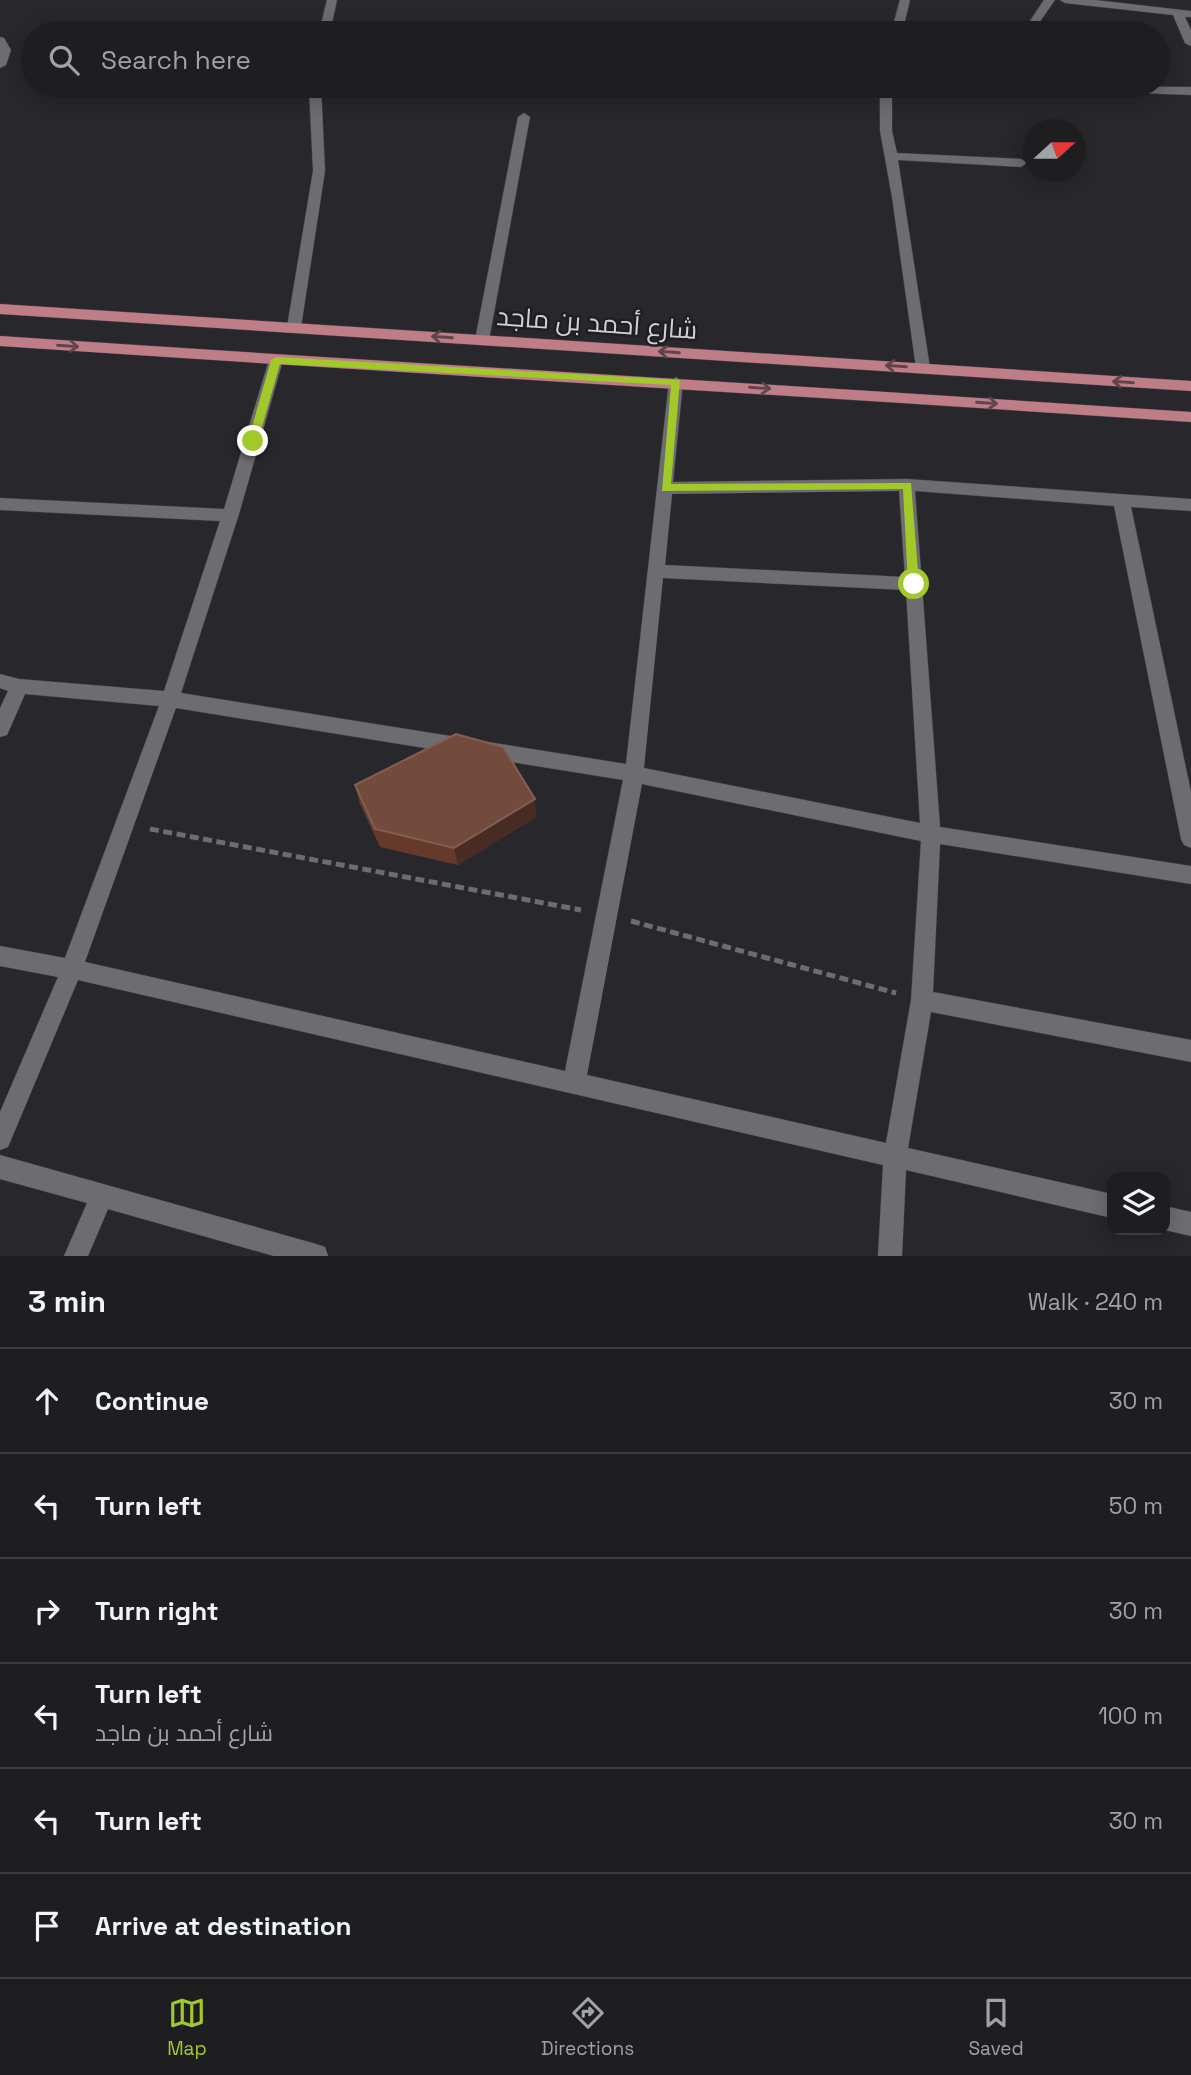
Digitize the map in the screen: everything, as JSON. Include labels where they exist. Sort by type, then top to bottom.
[{"type":"main road","name":"شارع أحمد بن ماجد","points":[[0,309],[1191,386]]},
{"type":"main road","name":"شارع أحمد بن ماجد","points":[[0,341],[276,360],[676,382],[1191,417]]},
{"type":"street","points":[[327,21],[331,0]]},
{"type":"street","points":[[899,21],[905,0]]},
{"type":"street","points":[[1035,21],[1050,0]]},
{"type":"street","points":[[1065,0],[1191,15]]},
{"type":"street","points":[[1178,13],[1191,43]]},
{"type":"street","points":[[0,40],[5,50],[0,65]]},
{"type":"street","points":[[1170,90],[1191,91]]},
{"type":"street","points":[[295,327],[318,171],[315,98]]},
{"type":"street","points":[[886,98],[886,131],[923,368]]},
{"type":"street","points":[[482,340],[524,117]]},
{"type":"street","points":[[891,156],[1021,163]]},
{"type":"street","points":[[0,1139],[72,969],[170,699],[276,360]]},
{"type":"street","points":[[574,1083],[634,774],[676,382]]},
{"type":"street","points":[[666,488],[908,485],[1191,505]]},
{"type":"street","points":[[890,1256],[895,1156],[922,1000],[931,834],[908,485]]},
{"type":"street","points":[[1121,500],[1191,839]]},
{"type":"street","points":[[0,504],[228,515]]},
{"type":"street","points":[[656,571],[914,584]]},
{"type":"street","points":[[0,681],[19,686],[170,699],[634,774],[931,834],[1191,874]]},
{"type":"street","points":[[0,729],[19,686]]},
{"type":"street","points":[[0,956],[72,969],[1107,1205]]},
{"type":"street","points":[[922,1000],[1191,1051]]},
{"type":"street","points":[[0,1167],[316,1256]]},
{"type":"street","points":[[76,1256],[102,1196]]},
{"type":"street","points":[[1170,1219],[1191,1224]]},
{"type":"path","points":[[125,824],[607,915],[922,1000]]},
{"type":"building","points":[[456,734],[503,747],[535,799],[454,848],[375,829],[355,785]]},
{"type":"route","points":[[253,441],[276,360],[676,382],[666,488],[908,485],[914,584]]}]
